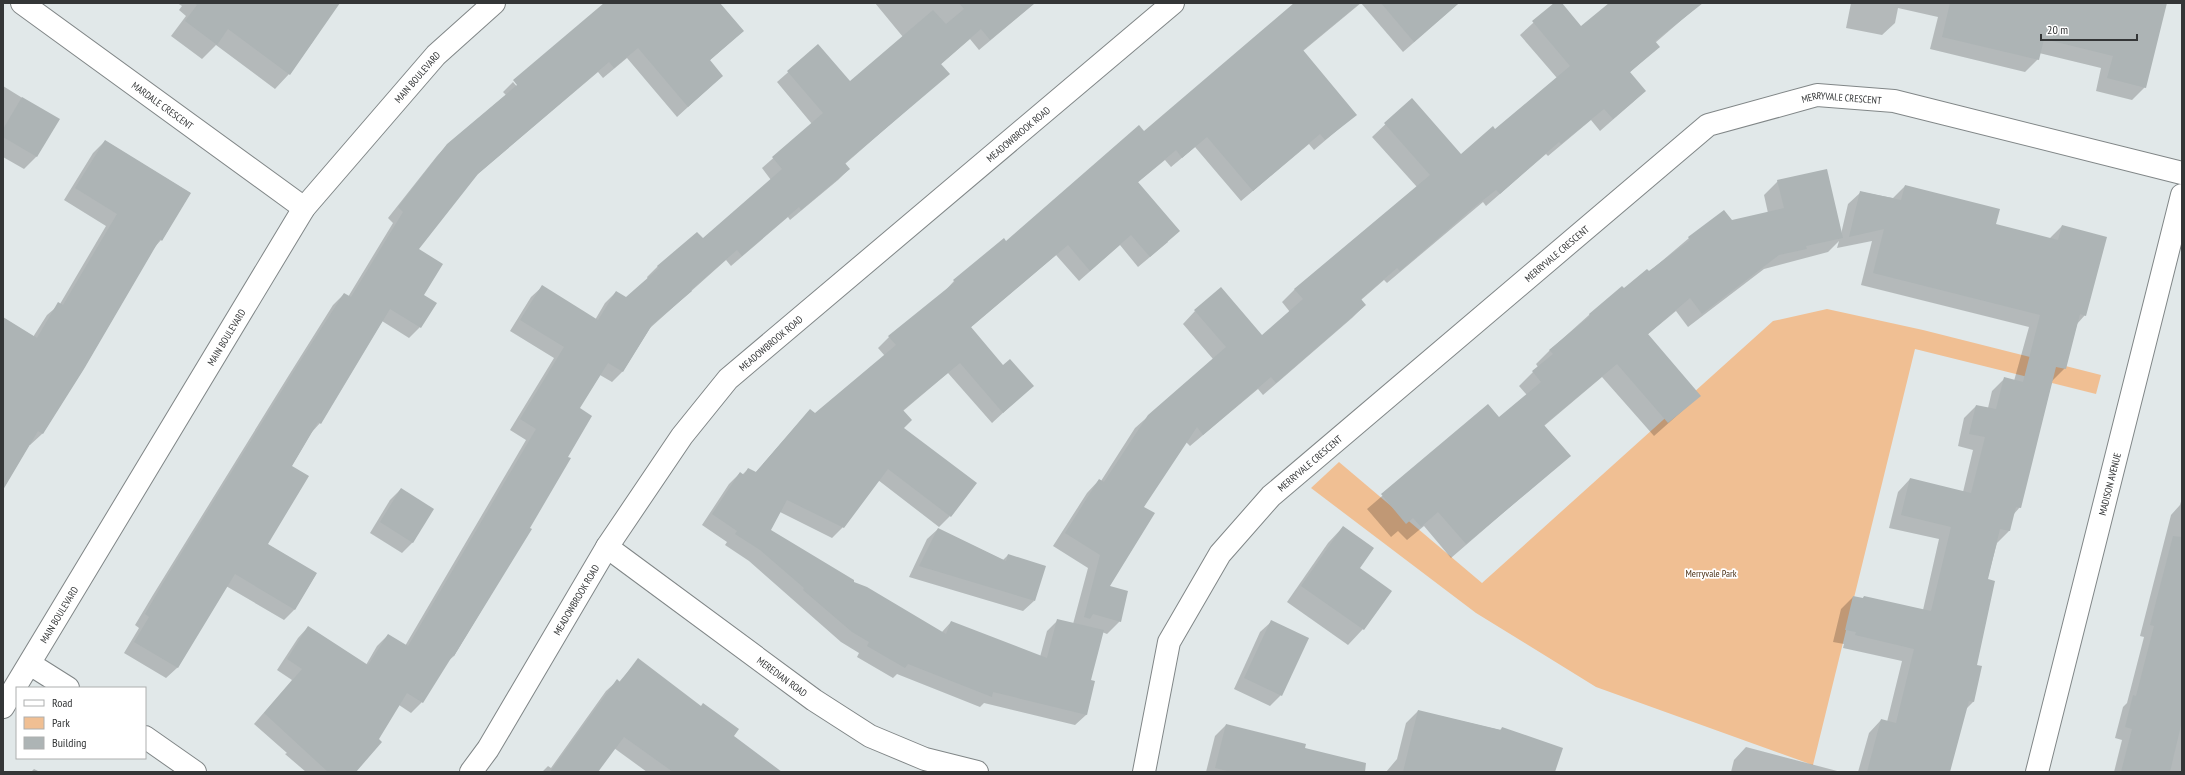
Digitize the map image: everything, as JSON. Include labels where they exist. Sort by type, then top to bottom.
[{"type":"street","name":"MARDALE CRESCENT","points":[[22,3],[304,208]]},
{"type":"street","name":"MAIN BOULEVARD","points":[[3,707],[304,208],[436,55],[494,3]]},
{"type":"street","name":"MEADOWBROOK ROAD","points":[[471,772],[488,749],[607,547],[682,436],[728,379],[1173,3]]},
{"type":"street","name":"MERRYVALE CRESCENT","points":[[1144,772],[1169,642],[1225,548],[1271,496],[1708,125],[1817,94],[1894,101],[2182,173]]},
{"type":"street","name":"MADISON AVENUE","points":[[2038,772],[2182,195]]},
{"type":"street","name":"MEREDIAN ROAD","points":[[607,547],[814,700],[870,736],[925,759],[977,772]]},
{"type":"street","points":[[30,664],[66,687]]},
{"type":"street","points":[[146,738],[195,772]]},
{"type":"green space","name":"Merryvale Park","points":[[1827,309],[1923,330],[2101,375],[2096,394],[1915,349],[1813,765],[1596,687],[1476,613],[1311,488],[1339,462],[1482,583],[1773,321]]},
{"type":"building","points":[[194,3],[340,3],[290,75],[228,29],[217,45],[185,21],[197,5]]},
{"type":"building","points":[[604,3],[720,3],[744,31],[710,60],[723,76],[688,107],[638,48],[614,68],[609,62],[478,174],[419,249],[443,264],[424,295],[437,303],[421,328],[390,309],[321,424],[318,422],[292,466],[309,476],[268,544],[317,573],[295,610],[235,574],[178,668],[134,642],[149,617],[145,614],[163,583],[299,363],[344,293],[351,297],[403,212],[398,207],[447,144],[517,85],[513,80]]},
{"type":"building","points":[[959,3],[1035,3],[990,40],[981,29],[941,64],[950,74],[845,163],[850,169],[801,210],[799,207],[742,256],[737,250],[652,325],[623,372],[608,363],[580,408],[592,416],[568,457],[571,458],[530,528],[532,529],[454,656],[453,655],[423,703],[407,693],[379,739],[382,742],[356,772],[328,772],[264,713],[302,669],[287,659],[308,626],[368,665],[388,634],[408,646],[536,429],[520,419],[564,347],[520,320],[542,285],[598,320],[616,291],[626,297],[659,268],[657,266],[697,232],[703,238],[782,169],[772,157],[823,113],[787,71],[818,44],[850,81],[933,10],[946,24],[964,9]]},
{"type":"building","points":[[1294,3],[1360,3],[1303,50],[1357,115],[1325,140],[1320,134],[1253,191],[1207,137],[1182,158],[1176,150],[1138,182],[1180,231],[1150,257],[1131,235],[1090,271],[1068,245],[971,327],[1003,365],[1010,359],[1034,386],[1003,413],[960,363],[903,410],[912,420],[904,428],[977,483],[951,517],[888,469],[844,528],[787,500],[771,530],[854,580],[854,582],[867,587],[946,634],[951,621],[1047,658],[1057,619],[1104,630],[1091,680],[1095,681],[1087,715],[993,692],[992,697],[908,664],[905,668],[867,646],[869,642],[852,632],[803,590],[804,588],[760,550],[735,534],[737,531],[712,514],[740,472],[744,475],[748,468],[756,472],[810,409],[815,413],[896,345],[888,336],[955,282],[953,280],[1004,238],[1006,241],[1139,125],[1144,131]]},
{"type":"building","points":[[1381,3],[1459,3],[1414,42]]},
{"type":"building","points":[[1554,3],[1562,3],[1581,26],[1609,3],[1703,3],[1655,41],[1660,47],[1630,72],[1646,91],[1613,119],[1604,109],[1561,144],[1559,142],[1500,194],[1496,190],[1400,271],[1397,268],[1361,299],[1366,305],[1276,383],[1271,377],[1203,435],[1197,427],[1144,507],[1155,513],[1110,586],[1128,591],[1121,622],[1093,614],[1090,619],[1084,617],[1100,555],[1065,533],[1099,479],[1104,482],[1148,415],[1226,347],[1194,310],[1221,287],[1262,335],[1303,299],[1294,289],[1430,175],[1384,123],[1412,98],[1461,154],[1493,126],[1495,129],[1570,66],[1532,21]]},
{"type":"building","points":[[1950,3],[2167,3],[2146,88],[2107,78],[2113,56],[2044,39],[2039,60],[1942,37]]},
{"type":"building","points":[[22,97],[60,119],[37,157],[3,137],[3,129]]},
{"type":"building","points":[[105,140],[191,193],[162,241],[160,239],[84,369],[43,434],[38,431],[3,490],[3,317],[37,338],[58,302],[63,305],[117,214],[75,188]]},
{"type":"building","points":[[1827,169],[1843,238],[1806,246],[1807,249],[1779,255],[1702,314],[1690,298],[1648,334],[1701,396],[1668,423],[1617,364],[1544,425],[1571,456],[1466,544],[1438,512],[1421,527],[1413,518],[1406,524],[1381,494],[1488,404],[1499,417],[1541,382],[1532,371],[1553,354],[1549,350],[1590,316],[1589,314],[1622,286],[1624,288],[1647,269],[1649,271],[1690,240],[1688,237],[1724,210],[1732,220],[1784,208],[1777,180]]},
{"type":"building","points":[[1905,185],[2000,209],[1996,224],[2058,240],[2062,225],[2107,237],[2086,316],[2080,314],[2066,369],[2056,367],[2021,508],[2016,507],[2010,531],[2000,529],[1988,579],[1995,581],[1977,665],[1982,666],[1974,702],[1969,701],[1950,772],[1867,772],[1881,719],[1896,723],[1914,649],[1855,635],[1856,632],[1845,630],[1853,596],[1863,598],[1864,596],[1931,611],[1951,527],[1901,515],[1910,478],[1971,493],[1985,437],[1969,434],[1976,405],[1996,409],[2004,377],[2023,382],[2040,315],[1873,273],[1884,229],[1849,237],[1860,191],[1901,200]]},
{"type":"building","points":[[401,488],[434,509],[413,543],[380,522]]},
{"type":"building","points":[[1343,526],[1374,548],[1360,568],[1392,591],[1364,630],[1301,586]]},
{"type":"building","points":[[938,528],[1006,561],[1008,554],[1046,566],[1035,601],[919,566]]},
{"type":"building","points":[[2173,536],[2182,537],[2182,721],[2170,772],[2121,772],[2132,729],[2125,727],[2133,695],[2136,696],[2154,626],[2150,625]]},
{"type":"building","points":[[1271,620],[1309,638],[1282,696],[1244,678]]},
{"type":"building","points":[[638,658],[701,706],[703,703],[739,729],[734,736],[782,772],[673,772],[624,737],[598,772],[550,772],[617,679],[620,682]]},
{"type":"building","points":[[1418,710],[1501,730],[1502,727],[1563,748],[1555,772],[1403,772]]},
{"type":"building","points":[[1226,724],[1306,744],[1305,748],[1366,763],[1365,772],[1231,772],[1215,768]]}]
